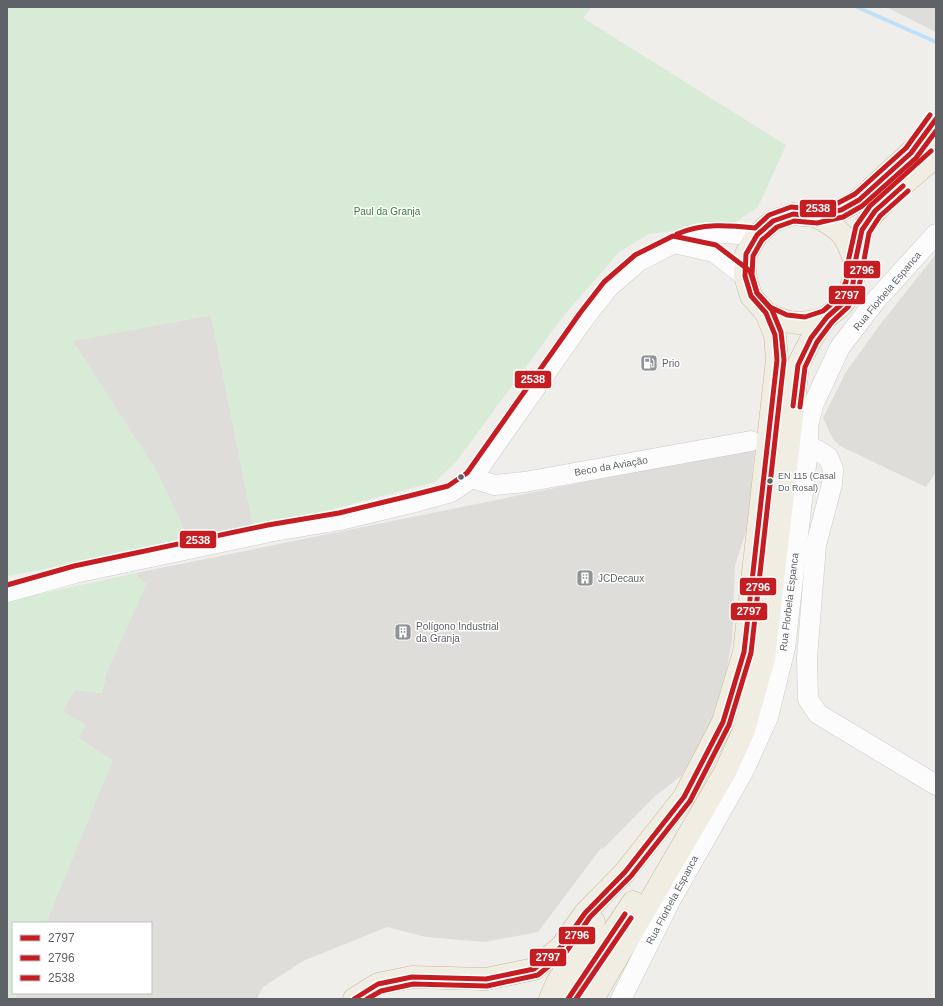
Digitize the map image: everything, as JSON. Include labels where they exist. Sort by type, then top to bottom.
[{"type":"highway","points":[[911,153],[936,119]]},
{"type":"highway","points":[[550,999],[557,983],[625,872],[684,797],[723,722],[744,652],[777,360],[775,335],[766,313],[751,296],[745,276],[746,254],[756,235],[773,221],[793,214],[815,216],[841,210],[859,200],[936,129]]},
{"type":"highway","points":[[592,999],[725,772],[744,730],[764,658],[798,365],[811,338],[827,317],[843,303],[853,284],[855,263],[862,230],[875,211],[936,156]]},
{"type":"highway","points":[[815,216],[834,225],[848,242],[855,263]]},
{"type":"highway","points":[[766,313],[785,322],[806,324],[827,317]]},
{"type":"highway","points":[[568,999],[656,868],[725,772]]},
{"type":"highway","points":[[354,999],[378,984],[412,977],[486,979],[534,969],[561,946],[584,913],[625,872]]},
{"type":"street","points":[[7,592],[96,568],[269,532],[340,520],[411,504],[451,492],[472,478],[585,317],[608,287],[639,261],[688,236],[723,233],[756,235]]},
{"type":"street","name":"Rua Florbela Espanca","points":[[621,999],[670,901],[744,770],[768,716],[785,648],[808,448],[808,425],[814,403],[840,347],[877,299],[936,234]]},
{"type":"street","points":[[674,243],[714,252],[745,276]]},
{"type":"street","name":"Beco da Aviação","points":[[472,478],[494,485],[525,482],[751,441]]},
{"type":"street","points":[[808,448],[817,450],[828,457],[833,469],[832,484],[816,545],[807,658],[808,698],[818,714],[936,785]]},
{"type":"shaded area","points":[[886,7],[936,7],[936,32]]},
{"type":"shaded area","points":[[936,254],[936,472],[926,487],[840,446],[833,439],[823,418],[846,372],[879,326]]},
{"type":"shaded area","points":[[211,315],[254,530],[190,542],[156,470],[72,341]]},
{"type":"shaded area","points":[[755,446],[747,528],[735,566],[732,640],[723,691],[706,736],[682,775],[652,799],[603,849],[601,848],[538,932],[485,942],[426,937],[387,927],[303,961],[263,987],[257,999],[15,999],[17,994],[152,994],[152,922],[46,922],[112,760],[78,738],[63,711],[74,690],[102,693],[106,674],[138,577],[136,573],[733,452]]},
{"type":"green space","name":"Paul da Granja","points":[[7,7],[592,7],[583,18],[786,145],[758,207],[733,224],[649,234],[619,252],[561,319],[456,462],[435,482],[254,530],[211,315],[73,341],[156,470],[190,542],[7,576]]},
{"type":"green space","points":[[136,573],[138,577],[147,584],[106,674],[102,693],[74,690],[63,711],[86,725],[78,739],[113,760],[46,922],[12,922],[12,994],[16,994],[14,999],[7,999],[7,601]]},
{"type":"waterway","points":[[857,7],[936,42]]},
{"type":"transit line","name":"2538","points":[[677,234],[686,230],[706,226],[755,228],[769,215],[791,207],[815,209],[838,203],[855,194],[906,148],[930,115]]},
{"type":"transit line","name":"2797","points":[[354,999],[378,984],[412,977],[486,979],[534,969],[561,947],[585,913],[625,872],[684,797],[723,722],[744,652],[777,360],[775,335],[766,313],[751,296],[745,276],[746,254],[757,235],[773,221],[793,214],[815,216],[841,210],[859,200],[911,153],[936,119]]},
{"type":"transit line","name":"2796","points":[[367,999],[381,991],[413,984],[487,986],[538,975],[566,952],[590,917],[631,876],[690,801],[729,725],[751,653],[784,360],[781,332],[772,310],[757,293],[752,275],[753,256],[762,240],[777,227],[794,221],[817,223],[843,217],[862,206],[916,158],[936,131]]},
{"type":"transit line","name":"2538","points":[[7,585],[74,566],[268,525],[339,513],[448,486],[467,473],[580,313],[604,282],[635,255],[673,236],[716,245],[750,271],[757,293],[770,307],[787,315],[805,317],[823,311],[837,299],[846,282],[848,262],[856,226],[870,206],[931,151]]},
{"type":"transit line","name":"2797","points":[[793,406],[798,365],[811,338],[827,317],[843,303],[853,284],[855,263],[862,230],[875,211],[903,186]]},
{"type":"transit line","name":"2796","points":[[800,407],[805,367],[817,342],[832,322],[848,307],[859,287],[869,233],[880,216],[908,191]]},
{"type":"transit line","name":"2797","points":[[568,999],[625,914]]},
{"type":"transit line","name":"2796","points":[[576,999],[631,918]]},
{"type":"place","name":"Prio","points":[[649,363]]},
{"type":"place","name":"EN 115 (Casal Do Rosal)","points":[[770,481]]},
{"type":"place","name":"JCDecaux","points":[[585,578]]},
{"type":"place","name":"Polígono Industrial da Granja","points":[[403,632]]}]
